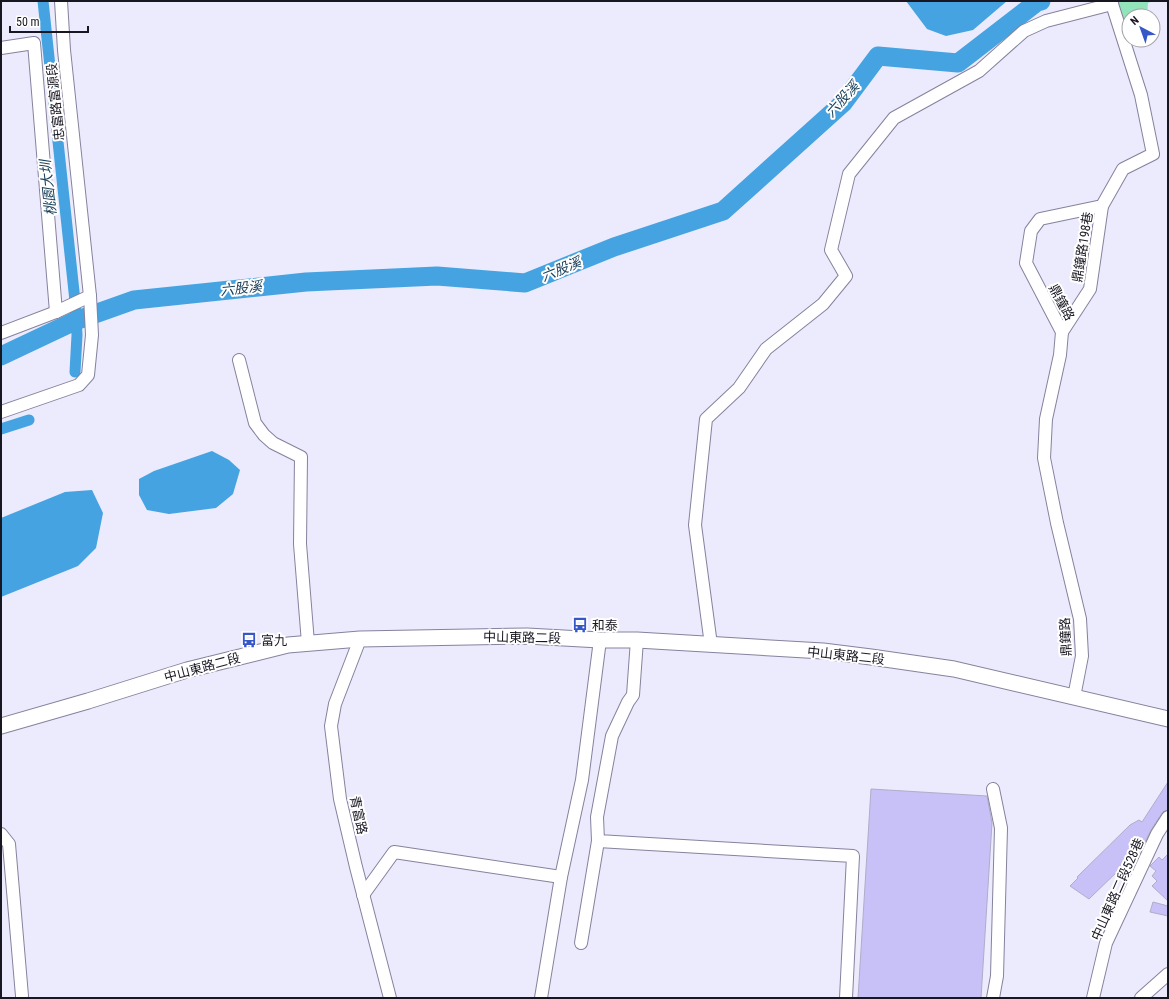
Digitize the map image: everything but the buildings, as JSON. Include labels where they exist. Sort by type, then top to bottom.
[{"type":"main road","name":"中山東路二段","points":[[1,726],[187,670],[288,645],[360,639],[527,636],[600,640],[637,640],[823,651],[872,657],[954,669],[1168,719]]},
{"type":"street","name":"忠富路富源段","points":[[1,412],[79,385],[88,376],[92,335],[90,296],[64,50],[61,1]]},
{"type":"street","points":[[711,645],[695,525],[706,419],[739,388],[766,349],[824,304],[846,276],[831,250],[850,174],[894,118],[980,71],[1024,31],[1046,21],[1111,3],[1141,95],[1153,154],[1123,169],[1102,206]]},
{"type":"street","points":[[1,48],[34,43],[56,312]]},
{"type":"street","name":"鼎鐘路","points":[[1074,697],[1082,656],[1080,619],[1057,523],[1044,458],[1046,419],[1060,355],[1062,332],[1026,263],[1031,231],[1040,219],[1102,206]]},
{"type":"street","name":"鼎鐘路198巷","points":[[1062,332],[1090,289],[1102,206]]},
{"type":"street","points":[[1,333],[56,312],[90,296]]},
{"type":"street","points":[[239,360],[255,424],[273,443],[301,457],[300,544],[308,643]]},
{"type":"street","name":"青富路","points":[[360,639],[335,704],[331,726],[340,800],[390,998]]},
{"type":"street","points":[[541,998],[561,877],[582,780],[600,640]]},
{"type":"street","points":[[581,943],[598,841],[597,817],[612,736],[633,694],[637,640]]},
{"type":"street","points":[[993,788],[1001,828],[996,976],[993,998]]},
{"type":"street","name":"中山東路二段528巷","points":[[1093,998],[1106,944],[1157,834],[1168,817]]},
{"type":"street","points":[[1,834],[9,844],[22,996]]},
{"type":"street","points":[[598,841],[853,856],[846,998]]},
{"type":"street","points":[[363,895],[394,852],[561,877]]},
{"type":"street","points":[[1141,998],[1168,974]]},
{"type":"green space","points":[[1117,1],[1152,1],[1148,3],[1148,8],[1121,8],[1121,11]]},
{"type":"water","points":[[906,1],[1007,1],[973,30],[946,36],[927,29]]},
{"type":"water","points":[[212,451],[229,460],[240,470],[233,494],[216,508],[169,514],[147,510],[139,495],[139,479],[154,471]]},
{"type":"water","points":[[92,490],[103,513],[96,548],[78,566],[1,597],[1,518],[65,492]]},
{"type":"waterway","name":"桃園大圳","points":[[43,1],[75,301],[77,335],[75,372]]},
{"type":"waterway","name":"六股溪","points":[[1,356],[75,321],[134,300],[306,282],[437,276],[525,283],[614,247],[723,211],[843,103],[878,56],[958,63],[1037,2],[1041,1]]},
{"type":"waterway","name":"桃園大圳","points":[[1,429],[29,420]]},
{"type":"place","name":"和泰","points":[[580,625]]},
{"type":"place","name":"富九","points":[[249,640]]}]
